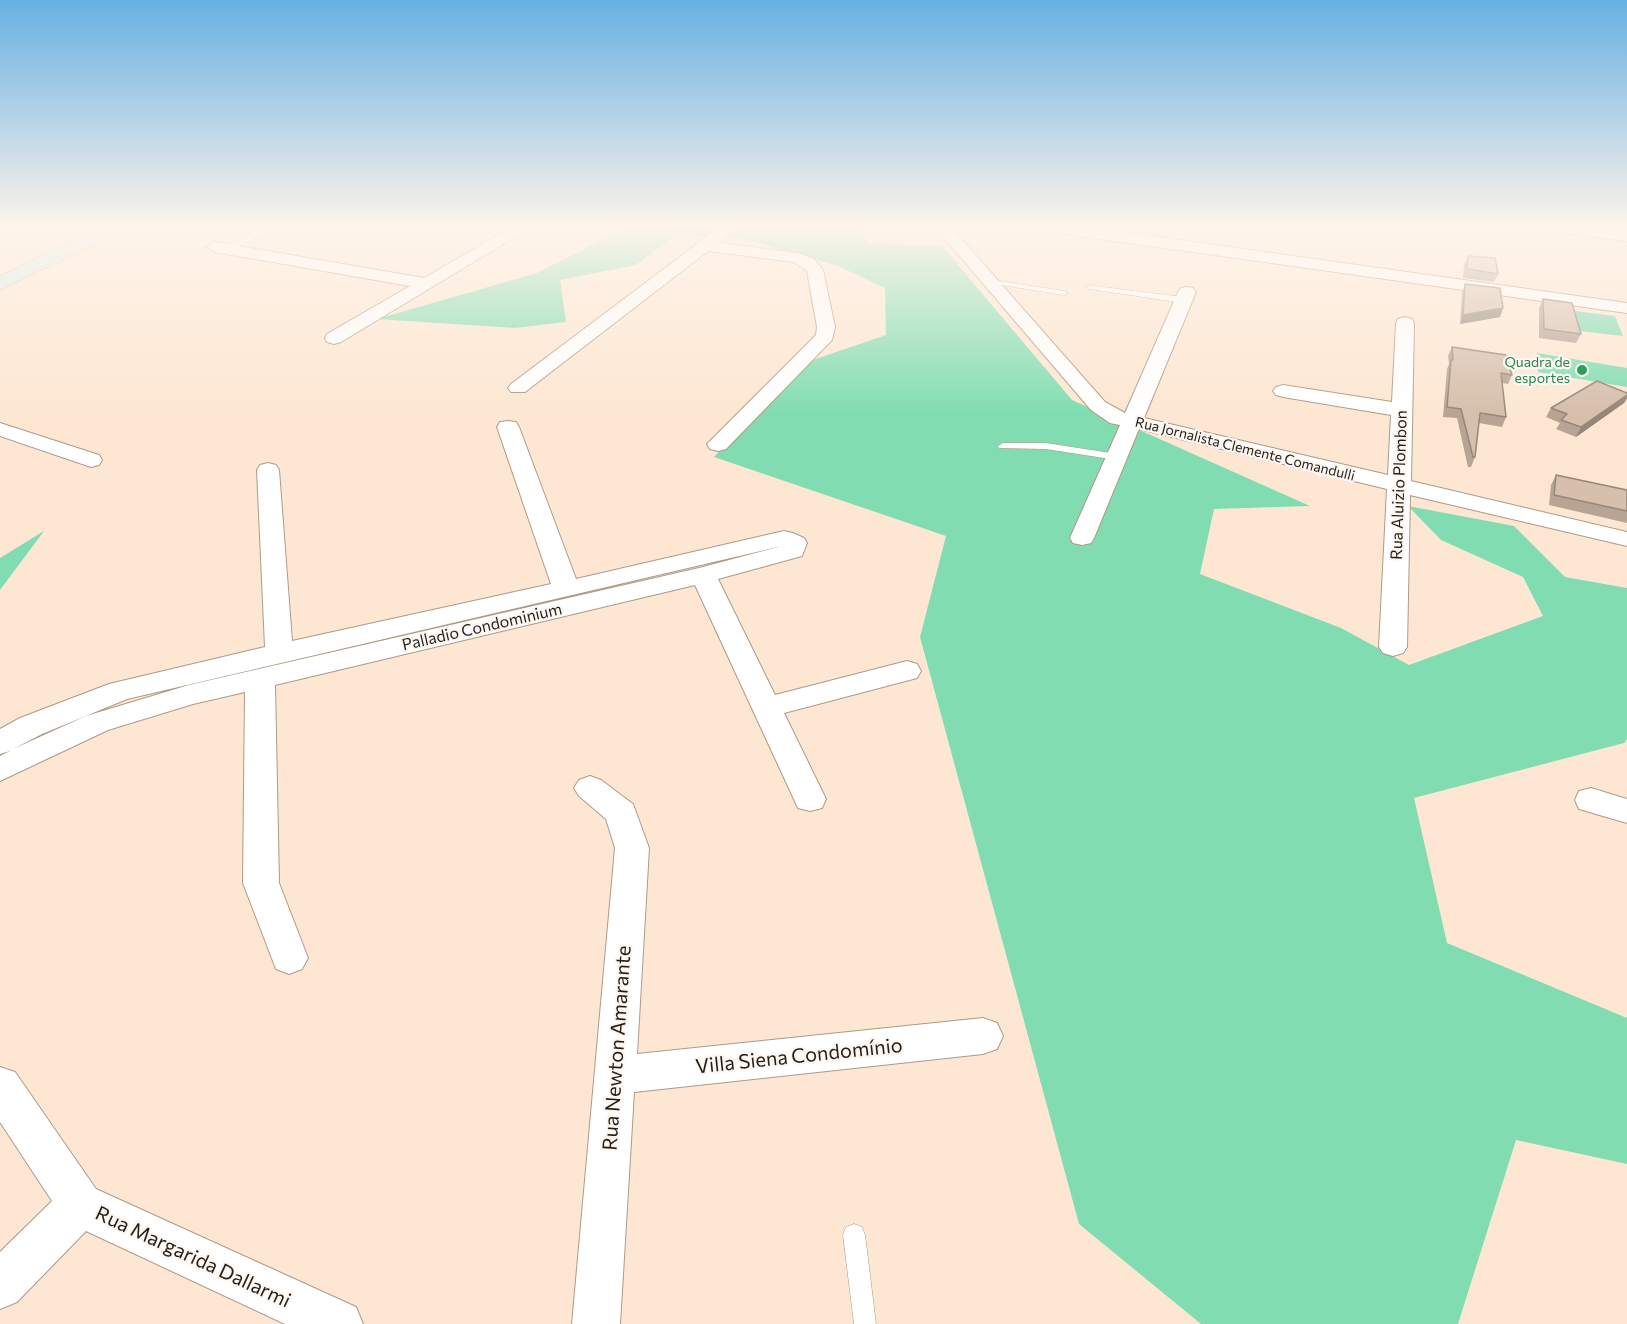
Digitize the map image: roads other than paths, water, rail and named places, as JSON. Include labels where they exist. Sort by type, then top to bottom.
[{"type":"street","points":[[334,338],[420,288]]},
{"type":"street","points":[[518,388],[651,288]]},
{"type":"street","points":[[718,444],[825,336],[826,327],[818,288]]},
{"type":"street","name":"Rua Jornalista Clemente Comandulli","points":[[995,288],[1098,406],[1118,418],[1627,539]]},
{"type":"street","points":[[1489,288],[1627,308]]},
{"type":"street","points":[[1082,538],[1185,296]]},
{"type":"street","name":"Rua Aluizio Plombon","points":[[1393,647],[1405,323]]},
{"type":"street","points":[[1284,391],[1402,410]]},
{"type":"street","name":"Palladio Condominium","points":[[508,427],[566,588]]},
{"type":"street","points":[[0,429],[91,460]]},
{"type":"street","points":[[268,470],[269,665],[261,883],[289,958]]},
{"type":"street","name":"Palladio Condominium","points":[[0,743],[32,726],[119,691],[269,665],[704,575],[794,551],[795,543],[784,538],[566,588],[418,633]]},
{"type":"street","points":[[704,575],[810,799]]},
{"type":"street","name":"Palladio Condominium","points":[[0,770],[97,723],[189,695],[269,665]]},
{"type":"street","points":[[766,708],[907,671]]},
{"type":"street","name":"Rua Newton Amarante","points":[[590,788],[621,813],[632,848],[596,1324]]},
{"type":"street","points":[[1591,801],[1627,811]]},
{"type":"street","name":"Villa Siena Condomínio","points":[[615,1074],[667,1071],[983,1035]]},
{"type":"street","name":"Rua Margarida Dallarmi","points":[[0,1086],[80,1205],[339,1324]]},
{"type":"street","points":[[0,1286],[80,1205]]},
{"type":"lane","points":[[1031,288],[1064,293]]},
{"type":"lane","points":[[1107,288],[1185,296]]},
{"type":"lane","points":[[1003,446],[1046,446],[1117,458]]},
{"type":"lane","points":[[854,1234],[865,1324]]},
{"type":"place","name":"Quadra de esportes","points":[[1582,370]]}]
